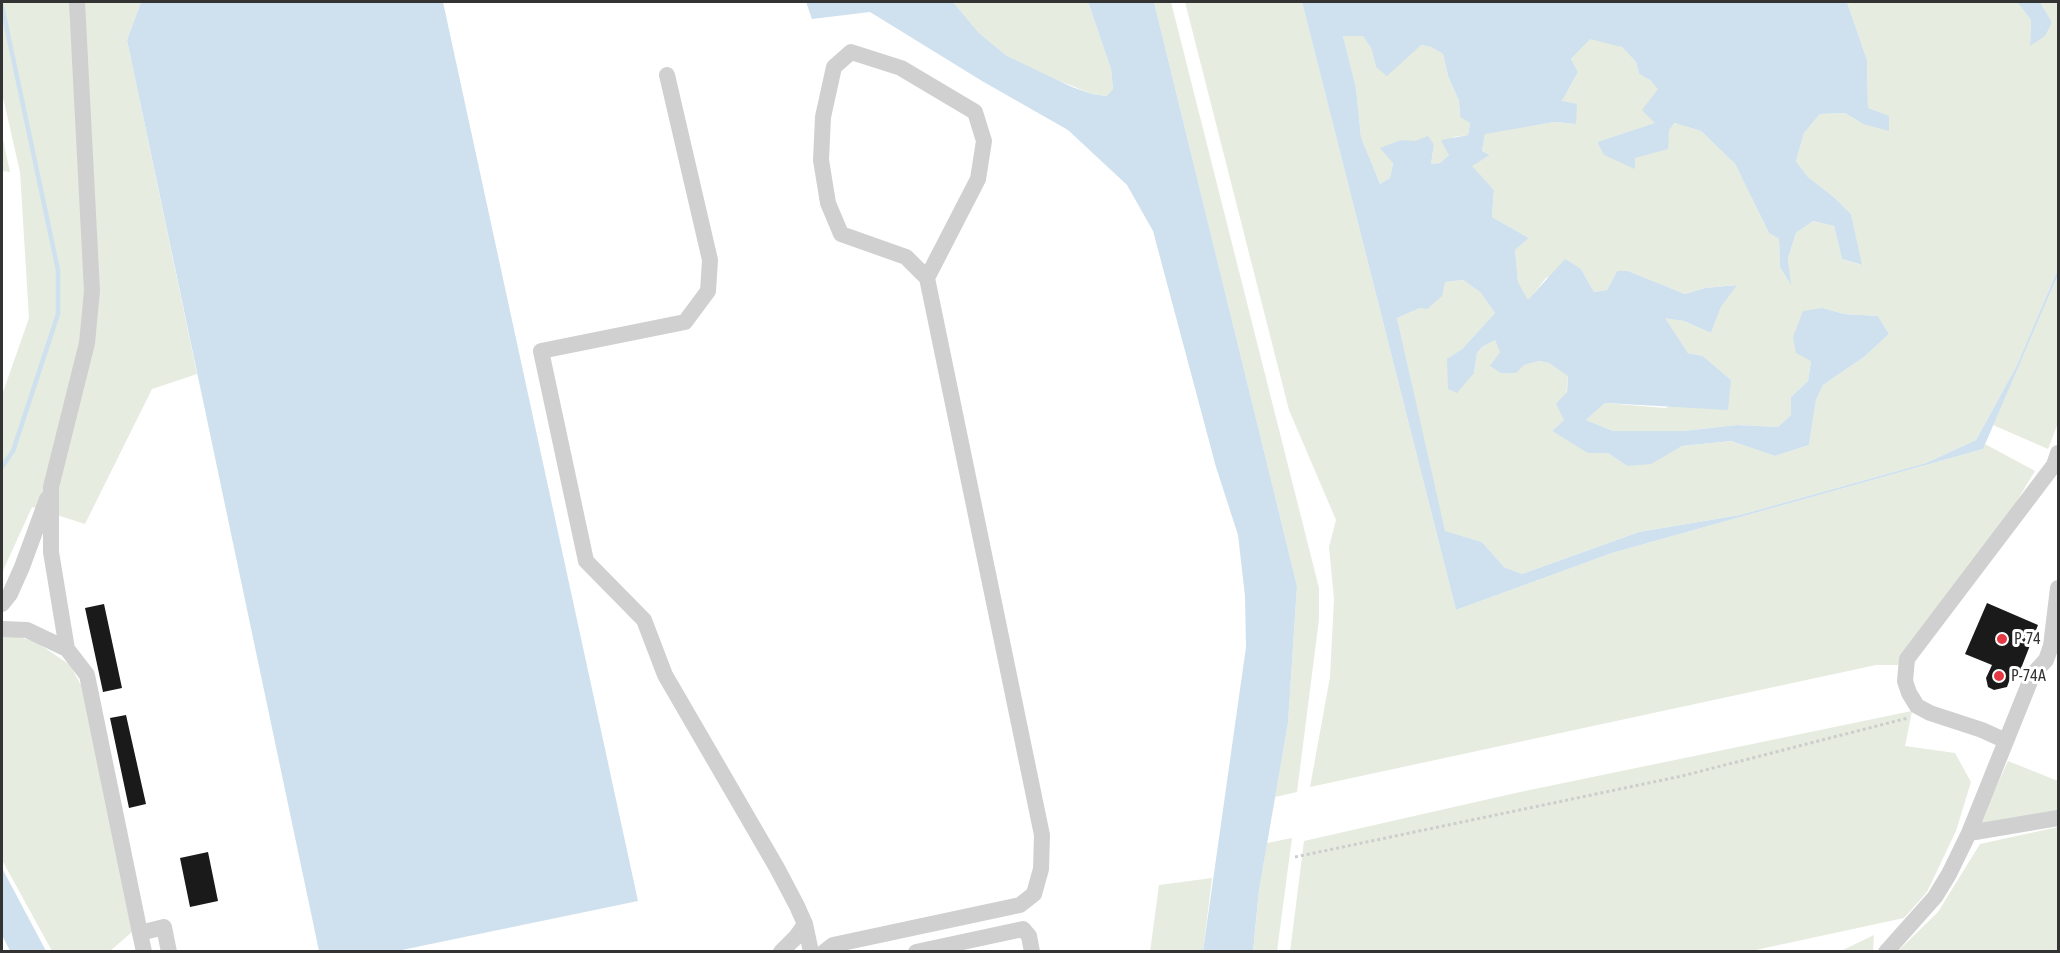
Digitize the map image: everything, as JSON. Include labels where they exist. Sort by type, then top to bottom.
[{"type":"lane","points":[[2,604],[10,594],[22,567],[51,487],[87,343],[92,291],[77,2]]},
{"type":"lane","points":[[824,951],[833,945],[1020,905],[1034,894],[1041,869],[1042,835],[927,278],[906,257],[840,234],[828,203],[821,160],[823,117],[834,67],[851,52],[901,68],[975,112],[984,141],[978,179],[927,278]]},
{"type":"lane","points":[[667,75],[710,260],[708,291],[685,322],[541,351],[586,561],[644,620],[665,675],[777,868],[805,924],[811,951]]},
{"type":"lane","points":[[2006,741],[1917,706],[1905,681],[1907,660],[2054,465],[2058,453]]},
{"type":"lane","points":[[51,487],[51,552],[67,649]]},
{"type":"lane","points":[[1886,951],[1935,897],[1969,833],[2033,674],[2046,660],[2051,646],[2058,588]]},
{"type":"lane","points":[[2,629],[27,630],[67,649],[87,675],[144,951]]},
{"type":"lane","points":[[1969,833],[2058,818]]},
{"type":"lane","points":[[781,951],[796,937],[805,924]]},
{"type":"lane","points":[[140,933],[164,927],[169,951]]},
{"type":"lane","points":[[916,951],[1023,929],[1029,936],[1032,951]]},
{"type":"path","points":[[1295,856],[1682,776],[1930,712]]},
{"type":"shaded area","points":[[2,2],[141,2],[127,40],[197,374],[152,389],[85,524],[32,507],[2,573],[2,395],[29,318],[20,172],[2,93]]},
{"type":"shaded area","points":[[953,2],[1088,2],[1111,69],[1113,89],[1108,96],[1092,94],[1040,73],[1007,56],[979,33]]},
{"type":"shaded area","points":[[1154,2],[1171,2],[1319,588],[1319,619],[1297,792],[1275,797],[1288,723],[1297,586]]},
{"type":"shaded area","points":[[1185,2],[1302,2],[1456,610],[1612,553],[1983,449],[1985,444],[2035,471],[2003,524],[1898,665],[1876,665],[1310,787],[1330,677],[1334,599],[1329,547],[1336,520],[1289,410]]},
{"type":"shaded area","points":[[1847,2],[2017,2],[2031,20],[2030,45],[2052,22],[2040,2],[2058,2],[2058,269],[2016,367],[1976,440],[1926,463],[1740,515],[1639,532],[1522,574],[1504,567],[1482,542],[1444,531],[1397,318],[1420,308],[1444,282],[1463,280],[1480,292],[1495,313],[1462,349],[1448,359],[1474,373],[1477,353],[1482,347],[1495,340],[1501,352],[1524,365],[1539,361],[1549,363],[1568,375],[1564,420],[1552,431],[1588,452],[1608,453],[1627,466],[1682,446],[1731,441],[1775,456],[1809,445],[1816,400],[1823,385],[1864,357],[1889,334],[1878,316],[1844,314],[1823,308],[1808,381],[1791,397],[1791,415],[1778,427],[1737,425],[1683,431],[1613,431],[1586,420],[1605,403],[1665,408],[1731,380],[1703,356],[1688,353],[1664,317],[1684,321],[1711,333],[1721,307],[1736,285],[1705,288],[1685,294],[1628,271],[1617,271],[1607,290],[1594,292],[1581,269],[1546,278],[1528,301],[1518,282],[1515,250],[1529,238],[1492,217],[1494,190],[1471,166],[1490,155],[1482,151],[1485,133],[1554,122],[1576,124],[1562,101],[1578,72],[1571,59],[1590,38],[1612,43],[1622,47],[1636,62],[1639,74],[1659,89],[1656,123],[1597,142],[1604,154],[1635,168],[1635,158],[1676,123],[1701,131],[1735,164],[1769,233],[1779,239],[1780,267],[1790,283],[1788,258],[1796,233],[1813,221],[1834,226],[1842,259],[1861,265],[1851,214],[1808,177],[1796,161],[1804,133],[1820,114],[1845,113],[1863,124],[1868,108],[1867,60]]},
{"type":"shaded area","points":[[1343,36],[1363,36],[1371,48],[1376,67],[1421,45],[1431,47],[1443,54],[1448,76],[1459,101],[1460,117],[1470,122],[1468,135],[1453,137],[1449,155],[1440,163],[1431,164],[1434,145],[1401,140],[1389,146],[1393,163],[1390,178],[1380,184],[1361,137],[1356,88]]},
{"type":"shaded area","points":[[2,135],[10,172],[2,171]]},
{"type":"shaded area","points":[[2058,275],[2058,423],[2048,449],[1993,425]]},
{"type":"shaded area","points":[[2,632],[36,642],[70,665],[83,689],[132,932],[110,951],[52,951],[2,860]]},
{"type":"shaded area","points":[[1912,711],[1905,746],[1955,753],[1971,782],[1956,831],[1927,892],[1904,918],[1751,951],[1290,952],[1304,841],[1520,792]]},
{"type":"shaded area","points":[[2008,761],[2058,781],[2058,810],[1978,826]]},
{"type":"shaded area","points":[[2058,827],[2058,951],[1898,951],[1938,912],[1980,844]]},
{"type":"shaded area","points":[[1292,838],[1277,951],[1253,952],[1259,890],[1267,843]]},
{"type":"shaded area","points":[[1212,878],[1203,951],[1150,952],[1159,885]]},
{"type":"shaded area","points":[[1874,935],[1873,951],[1841,951]]},
{"type":"water","points":[[141,2],[443,2],[638,901],[397,951],[319,951],[127,40]]},
{"type":"water","points":[[806,2],[953,2],[979,33],[1007,56],[1072,87],[1107,96],[1113,89],[1111,69],[1088,2],[1154,2],[1297,586],[1288,723],[1259,890],[1253,951],[1203,951],[1246,647],[1245,596],[1238,535],[1216,467],[1153,231],[1127,185],[1068,130],[982,81],[870,12],[812,19]]},
{"type":"water","points":[[1302,2],[1847,2],[1867,60],[1868,108],[1889,116],[1889,131],[1863,124],[1845,113],[1820,114],[1804,133],[1796,161],[1808,177],[1851,214],[1862,265],[1842,259],[1834,226],[1813,221],[1796,233],[1788,258],[1791,285],[1780,267],[1779,239],[1769,233],[1735,164],[1701,131],[1675,123],[1669,130],[1668,149],[1635,158],[1635,169],[1604,155],[1597,142],[1655,123],[1642,110],[1658,89],[1650,80],[1639,74],[1636,62],[1622,47],[1590,39],[1571,59],[1578,72],[1562,101],[1577,104],[1576,124],[1554,122],[1485,134],[1482,151],[1490,155],[1472,166],[1494,190],[1492,217],[1529,238],[1515,250],[1518,282],[1528,300],[1565,259],[1581,269],[1594,292],[1607,290],[1617,271],[1628,271],[1685,294],[1705,288],[1737,285],[1721,307],[1711,333],[1684,321],[1665,318],[1688,353],[1703,356],[1731,380],[1728,410],[1605,403],[1586,420],[1613,431],[1683,431],[1737,425],[1778,427],[1791,415],[1791,397],[1808,381],[1811,361],[1796,353],[1793,337],[1803,311],[1823,308],[1844,314],[1878,316],[1889,334],[1864,357],[1823,385],[1816,400],[1809,445],[1775,456],[1731,441],[1682,446],[1651,464],[1627,466],[1608,453],[1588,453],[1552,431],[1564,420],[1556,404],[1567,392],[1568,376],[1549,363],[1539,361],[1524,365],[1516,373],[1501,373],[1490,366],[1500,352],[1495,340],[1482,347],[1477,353],[1474,373],[1457,393],[1448,389],[1447,359],[1462,349],[1495,313],[1480,292],[1463,280],[1445,282],[1442,296],[1427,309],[1420,308],[1397,318],[1445,531],[1482,542],[1504,567],[1522,574],[1639,532],[1740,515],[1926,463],[1976,440],[2016,367],[2058,269],[2058,275],[1983,449],[1612,553],[1456,610]],"holes":[[[1343,36],[1363,36],[1371,48],[1376,67],[1387,76],[1421,45],[1431,47],[1443,54],[1448,76],[1459,101],[1460,117],[1470,123],[1468,135],[1441,140],[1449,155],[1440,163],[1431,164],[1434,145],[1428,136],[1415,141],[1401,140],[1380,148],[1393,163],[1390,178],[1380,184],[1361,137],[1356,88]]]},
{"type":"water","points":[[2017,2],[2040,2],[2052,22],[2045,36],[2030,46],[2031,20]]},
{"type":"water","points":[[2,868],[46,951],[10,951],[2,935]]},
{"type":"building","name":"P-74","points":[[1987,603],[2038,625],[2018,676],[2012,673],[2007,687],[1994,690],[1988,687],[1986,678],[1992,665],[1965,654]]},
{"type":"building","points":[[104,604],[122,688],[103,692],[85,608]]},
{"type":"building","points":[[126,715],[146,804],[129,808],[110,718]]},
{"type":"building","points":[[208,852],[218,901],[190,907],[180,858]]},
{"type":"waterway","points":[[2,6],[58,270],[58,314],[13,451],[2,467]]},
{"type":"place","name":"P-74","points":[[2002,639]]},
{"type":"place","name":"P-74A","points":[[1999,676]]}]
